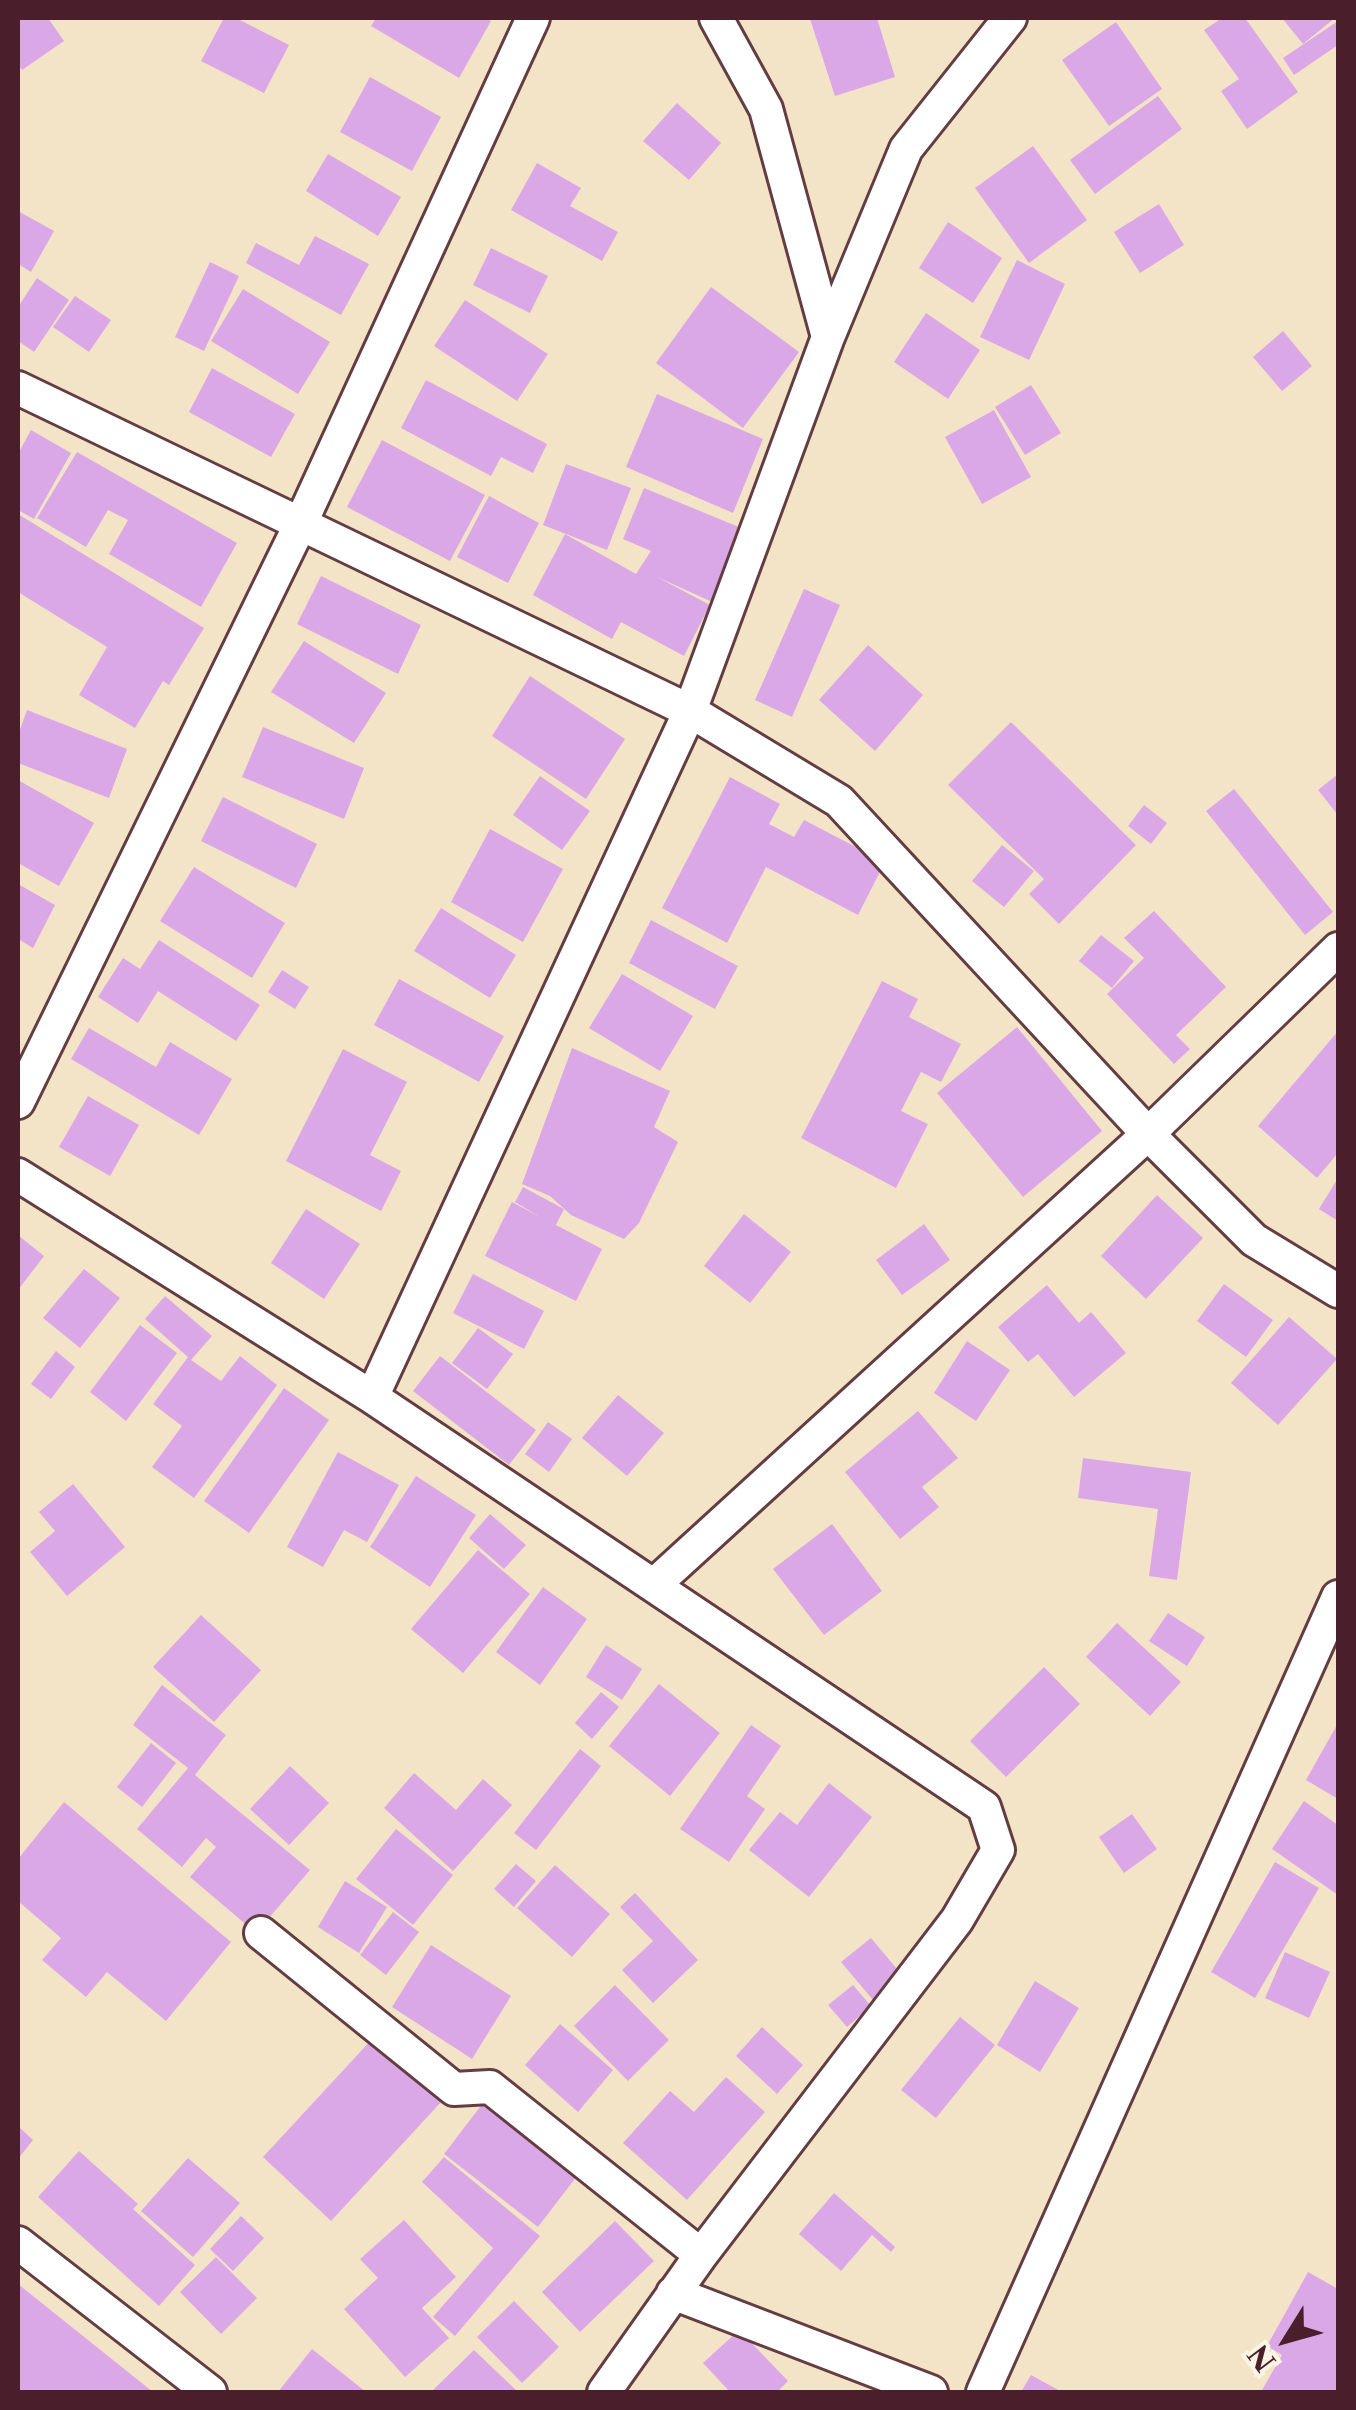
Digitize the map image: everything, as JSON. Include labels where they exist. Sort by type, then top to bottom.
[{"type":"street","points":[[18,1102],[300,526],[533,18]]},
{"type":"street","points":[[716,18],[766,109],[828,337]]},
{"type":"street","points":[[372,1397],[690,711],[828,337],[906,149],[1010,18]]},
{"type":"street","points":[[18,388],[690,711],[839,801],[1148,1134],[1254,1240],[1338,1291]]},
{"type":"street","points":[[654,1585],[1148,1134],[1338,949]]},
{"type":"street","points":[[18,1175],[372,1397],[984,1807],[998,1850],[958,1920],[701,2255],[604,2392]]},
{"type":"street","points":[[983,2392],[1338,1597]]},
{"type":"street","points":[[261,1934],[454,2088],[490,2087],[701,2255]]},
{"type":"street","points":[[18,2243],[210,2392]]},
{"type":"street","points":[[673,2293],[931,2392]]},
{"type":"building","points":[[18,18],[48,18],[64,41],[22,70],[18,64]]},
{"type":"building","points":[[224,18],[236,18],[289,45],[264,93],[201,61]]},
{"type":"building","points":[[376,18],[491,21],[459,78],[371,26]]},
{"type":"building","points":[[877,18],[895,77],[835,96],[810,19]]},
{"type":"building","points":[[1222,18],[1245,18],[1298,92],[1247,129],[1221,91],[1239,79],[1204,30]]},
{"type":"building","points":[[1282,18],[1335,18],[1303,44]]},
{"type":"building","points":[[1338,21],[1338,45],[1294,75],[1283,58]]},
{"type":"building","points":[[1116,22],[1162,89],[1109,126],[1062,60]]},
{"type":"building","points":[[370,77],[441,117],[412,171],[340,132]]},
{"type":"building","points":[[1158,96],[1182,129],[1095,194],[1070,160]]},
{"type":"building","points":[[677,103],[721,143],[689,180],[643,141]]},
{"type":"building","points":[[1033,146],[1087,220],[1029,263],[975,188]]},
{"type":"building","points":[[328,154],[401,197],[378,236],[306,191]]},
{"type":"building","points":[[537,163],[581,188],[570,206],[618,232],[602,261],[511,210]]},
{"type":"building","points":[[1159,204],[1184,245],[1140,273],[1114,232]]},
{"type":"building","points":[[18,211],[54,231],[31,272],[18,264]]},
{"type":"building","points":[[948,222],[1002,258],[973,303],[919,268]]},
{"type":"building","points":[[315,236],[369,264],[341,315],[246,263],[256,243],[299,265]]},
{"type":"building","points":[[491,248],[548,276],[530,313],[473,285]]},
{"type":"building","points":[[1017,260],[1065,284],[1029,360],[980,337]]},
{"type":"building","points":[[210,262],[239,276],[204,351],[175,337]]},
{"type":"building","points":[[37,278],[69,300],[34,352],[18,341],[18,307]]},
{"type":"building","points":[[711,287],[799,352],[743,428],[656,363]]},
{"type":"building","points":[[243,289],[330,342],[298,394],[211,341]]},
{"type":"building","points":[[75,296],[111,320],[89,352],[53,327]]},
{"type":"building","points":[[465,300],[548,354],[517,401],[434,346]]},
{"type":"building","points":[[926,313],[980,350],[948,399],[894,362]]},
{"type":"building","points":[[1283,331],[1312,366],[1282,391],[1253,357]]},
{"type":"building","points":[[212,368],[295,414],[271,457],[189,412]]},
{"type":"building","points":[[426,380],[547,444],[533,473],[501,457],[491,476],[401,428]]},
{"type":"building","points":[[1031,385],[1061,433],[1025,455],[995,407]]},
{"type":"building","points":[[657,394],[763,439],[733,513],[626,467]]},
{"type":"building","points":[[994,410],[1031,477],[982,504],[945,437]]},
{"type":"building","points":[[31,430],[71,453],[34,519],[18,510],[18,454]]},
{"type":"building","points":[[382,440],[485,495],[450,561],[347,507]]},
{"type":"building","points":[[77,452],[237,543],[201,607],[109,554],[128,520],[108,510],[86,547],[37,518]]},
{"type":"building","points":[[566,464],[631,488],[607,550],[543,525]]},
{"type":"building","points":[[644,488],[751,532],[721,606],[657,577],[710,605],[684,656],[621,622],[612,639],[533,595],[565,534],[636,574],[651,551],[623,539]]},
{"type":"building","points":[[489,496],[539,523],[508,583],[457,557]]},
{"type":"building","points":[[18,514],[204,628],[169,685],[163,681],[135,728],[79,695],[107,647],[18,592]]},
{"type":"building","points":[[321,576],[421,625],[398,674],[297,624]]},
{"type":"building","points":[[804,589],[840,605],[792,717],[755,700]]},
{"type":"building","points":[[304,641],[386,693],[354,743],[271,692]]},
{"type":"building","points":[[868,645],[923,695],[875,751],[819,700]]},
{"type":"building","points":[[530,676],[625,739],[586,799],[492,736]]},
{"type":"building","points":[[27,710],[127,749],[109,798],[18,763],[18,735]]},
{"type":"building","points":[[1011,722],[1136,845],[1059,924],[1029,894],[1044,879],[948,785]]},
{"type":"building","points":[[263,727],[364,768],[344,819],[242,777]]},
{"type":"building","points":[[1338,774],[1338,815],[1318,790]]},
{"type":"building","points":[[540,776],[590,811],[562,850],[513,815]]},
{"type":"building","points":[[730,777],[780,804],[769,824],[794,837],[804,820],[885,862],[858,915],[766,867],[727,943],[662,908]]},
{"type":"building","points":[[18,780],[94,823],[59,886],[18,863]]},
{"type":"building","points":[[1234,789],[1333,912],[1305,935],[1206,811]]},
{"type":"building","points":[[223,797],[317,844],[296,888],[201,841]]},
{"type":"building","points":[[1144,805],[1167,823],[1151,844],[1128,826]]},
{"type":"building","points":[[490,829],[563,869],[523,942],[451,902]]},
{"type":"building","points":[[1002,845],[1034,871],[1004,907],[972,881]]},
{"type":"building","points":[[194,867],[285,923],[252,978],[160,921]]},
{"type":"building","points":[[18,884],[55,905],[33,948],[18,939]]},
{"type":"building","points":[[441,908],[516,955],[490,998],[414,951]]},
{"type":"building","points":[[1154,911],[1226,987],[1176,1035],[1190,1049],[1174,1064],[1107,994],[1144,958],[1124,938]]},
{"type":"building","points":[[651,920],[738,966],[715,1009],[629,963]]},
{"type":"building","points":[[1101,935],[1134,961],[1112,988],[1079,961]]},
{"type":"building","points":[[159,940],[260,1005],[236,1041],[158,991],[138,1023],[98,997],[123,958],[140,969]]},
{"type":"building","points":[[282,970],[309,987],[295,1009],[268,992]]},
{"type":"building","points":[[622,974],[693,1016],[660,1071],[589,1028]]},
{"type":"building","points":[[399,979],[504,1036],[479,1082],[374,1025]]},
{"type":"building","points":[[882,981],[918,999],[909,1017],[961,1044],[941,1082],[921,1072],[901,1111],[928,1124],[896,1188],[801,1138]]},
{"type":"building","points":[[1017,1027],[1102,1131],[1023,1197],[937,1093]]},
{"type":"building","points":[[89,1028],[156,1067],[170,1042],[232,1079],[199,1135],[71,1059]]},
{"type":"building","points":[[1338,1031],[1338,1153],[1317,1178],[1258,1126]]},
{"type":"building","points":[[572,1048],[670,1091],[654,1127],[678,1142],[639,1223],[624,1239],[571,1215],[550,1196],[522,1184]]},
{"type":"building","points":[[343,1049],[407,1082],[370,1155],[401,1171],[381,1211],[286,1161]]},
{"type":"building","points":[[88,1096],[139,1125],[110,1176],[59,1147]]},
{"type":"building","points":[[1338,1178],[1338,1221],[1319,1209]]},
{"type":"building","points":[[523,1187],[564,1209],[556,1225],[602,1249],[576,1301],[485,1256],[512,1202],[540,1217],[515,1202]]},
{"type":"building","points":[[1157,1195],[1203,1238],[1146,1299],[1101,1256]]},
{"type":"building","points":[[306,1209],[360,1244],[324,1299],[271,1263]]},
{"type":"building","points":[[744,1214],[791,1252],[750,1303],[704,1266]]},
{"type":"building","points":[[924,1224],[950,1260],[902,1295],[876,1260]]},
{"type":"building","points":[[18,1235],[44,1256],[18,1290]]},
{"type":"building","points":[[84,1269],[120,1298],[80,1348],[43,1318]]},
{"type":"building","points":[[473,1274],[544,1311],[524,1349],[453,1313]]},
{"type":"building","points":[[1224,1284],[1273,1320],[1246,1357],[1197,1321]]},
{"type":"building","points":[[1047,1285],[1079,1323],[1091,1312],[1126,1353],[1074,1397],[1038,1354],[1028,1362],[998,1327]]},
{"type":"building","points":[[165,1296],[212,1336],[191,1360],[221,1381],[240,1356],[277,1385],[194,1498],[152,1467],[182,1426],[153,1404],[188,1357],[145,1319]]},
{"type":"building","points":[[1289,1317],[1337,1359],[1278,1425],[1231,1383]]},
{"type":"building","points":[[140,1325],[177,1353],[126,1421],[90,1392]]},
{"type":"building","points":[[478,1328],[513,1354],[487,1389],[452,1363]]},
{"type":"building","points":[[967,1341],[1010,1370],[976,1421],[934,1393]]},
{"type":"building","points":[[56,1351],[75,1367],[51,1399],[31,1384]]},
{"type":"building","points":[[440,1356],[536,1430],[509,1465],[413,1391]]},
{"type":"building","points":[[284,1388],[329,1420],[249,1533],[204,1501]]},
{"type":"building","points":[[618,1395],[664,1433],[627,1476],[582,1438]]},
{"type":"building","points":[[918,1411],[958,1458],[922,1487],[939,1507],[900,1539],[845,1472]]},
{"type":"building","points":[[548,1422],[572,1439],[549,1472],[525,1454]]},
{"type":"building","points":[[338,1452],[399,1485],[367,1542],[344,1530],[323,1567],[287,1547]]},
{"type":"building","points":[[1083,1458],[1191,1472],[1177,1580],[1149,1576],[1158,1509],[1078,1498]]},
{"type":"building","points":[[416,1476],[476,1515],[430,1587],[370,1547]]},
{"type":"building","points":[[73,1484],[125,1547],[67,1596],[30,1552],[55,1531],[39,1512]]},
{"type":"building","points":[[490,1514],[526,1545],[504,1569],[469,1538]]},
{"type":"building","points":[[832,1524],[882,1591],[824,1635],[773,1569]]},
{"type":"building","points":[[478,1550],[530,1594],[463,1673],[411,1629]]},
{"type":"building","points":[[543,1587],[587,1619],[540,1685],[496,1652]]},
{"type":"building","points":[[1168,1613],[1205,1637],[1187,1666],[1149,1641]]},
{"type":"building","points":[[201,1615],[261,1670],[214,1722],[153,1667]]},
{"type":"building","points":[[1117,1623],[1181,1682],[1150,1716],[1086,1657]]},
{"type":"building","points":[[606,1645],[642,1669],[622,1700],[586,1677]]},
{"type":"building","points":[[1044,1667],[1080,1704],[1006,1777],[970,1741]]},
{"type":"building","points":[[659,1684],[720,1733],[670,1796],[609,1746]]},
{"type":"building","points":[[162,1685],[226,1735],[195,1775],[310,1870],[256,1933],[190,1877],[216,1847],[206,1838],[182,1867],[137,1829],[188,1768],[133,1725]]},
{"type":"building","points":[[601,1692],[619,1707],[592,1739],[575,1723]]},
{"type":"building","points":[[1338,1723],[1338,1799],[1306,1780]]},
{"type":"building","points":[[751,1725],[781,1746],[747,1796],[765,1809],[729,1862],[680,1829]]},
{"type":"building","points":[[151,1743],[176,1763],[142,1807],[117,1787]]},
{"type":"building","points":[[580,1749],[601,1766],[536,1850],[514,1833]]},
{"type":"building","points":[[290,1766],[329,1803],[289,1845],[250,1809]]},
{"type":"building","points":[[414,1773],[456,1810],[483,1779],[512,1805],[453,1871],[384,1808]]},
{"type":"building","points":[[829,1783],[872,1817],[809,1897],[749,1850],[780,1812],[797,1825]]},
{"type":"building","points":[[1304,1801],[1338,1825],[1338,1895],[1272,1849]]},
{"type":"building","points":[[64,1802],[231,1942],[166,2021],[107,1972],[86,1997],[42,1960],[61,1938],[18,1901],[18,1859]]},
{"type":"building","points":[[1132,1814],[1157,1849],[1124,1873],[1099,1837]]},
{"type":"building","points":[[396,1829],[453,1875],[413,1925],[356,1879]]},
{"type":"building","points":[[1275,1862],[1319,1888],[1255,1998],[1211,1972]]},
{"type":"building","points":[[516,1864],[536,1881],[514,1907],[494,1889]]},
{"type":"building","points":[[555,1865],[610,1914],[572,1957],[517,1908]]},
{"type":"building","points":[[345,1881],[387,1907],[359,1953],[318,1927]]},
{"type":"building","points":[[635,1893],[698,1960],[653,2003],[622,1970],[653,1941],[620,1907]]},
{"type":"building","points":[[393,1912],[419,1932],[386,1975],[360,1955]]},
{"type":"building","points":[[871,1938],[903,1976],[873,2000],[841,1962]]},
{"type":"building","points":[[431,1945],[511,1996],[472,2059],[392,2007]]},
{"type":"building","points":[[1285,1952],[1330,1972],[1309,2018],[1265,1998]]},
{"type":"building","points":[[1035,1981],[1079,2008],[1040,2072],[997,2045]]},
{"type":"building","points":[[615,1985],[669,2040],[628,2081],[574,2026]]},
{"type":"building","points":[[853,1985],[871,2006],[847,2027],[828,2005]]},
{"type":"building","points":[[960,2017],[995,2045],[936,2118],[901,2090]]},
{"type":"building","points":[[560,2024],[613,2070],[578,2112],[525,2065]]},
{"type":"building","points":[[762,2027],[803,2065],[777,2094],[736,2056]]},
{"type":"building","points":[[374,2037],[443,2100],[331,2221],[263,2157]]},
{"type":"building","points":[[726,2077],[765,2112],[687,2200],[623,2143],[670,2091],[694,2112]]},
{"type":"building","points":[[483,2103],[577,2176],[538,2227],[444,2154]]},
{"type":"building","points":[[18,2126],[33,2140],[18,2159]]},
{"type":"building","points":[[79,2151],[138,2204],[133,2209],[195,2265],[159,2306],[38,2197]]},
{"type":"building","points":[[444,2157],[540,2236],[455,2336],[433,2317],[493,2248],[422,2182]]},
{"type":"building","points":[[188,2158],[240,2203],[193,2257],[141,2211]]},
{"type":"building","points":[[834,2193],[895,2247],[891,2252],[872,2235],[841,2271],[799,2234]]},
{"type":"building","points":[[241,2216],[264,2238],[233,2271],[210,2249]]},
{"type":"building","points":[[404,2220],[456,2277],[422,2308],[449,2338],[405,2377],[344,2309],[378,2278],[360,2259]]},
{"type":"building","points":[[615,2221],[654,2261],[580,2332],[542,2292]]},
{"type":"building","points":[[216,2257],[257,2298],[221,2334],[180,2292]]},
{"type":"building","points":[[1308,2272],[1338,2289],[1338,2392],[1261,2392],[1282,2355],[1267,2346]]},
{"type":"building","points":[[18,2284],[153,2392],[18,2392]]},
{"type":"building","points":[[514,2301],[559,2347],[522,2383],[477,2337]]},
{"type":"building","points":[[739,2330],[788,2381],[777,2392],[730,2392],[703,2363]]},
{"type":"building","points":[[312,2349],[366,2392],[278,2392]]},
{"type":"building","points":[[474,2350],[518,2392],[431,2392]]},
{"type":"building","points":[[1031,2375],[1062,2392],[1021,2392]]}]
